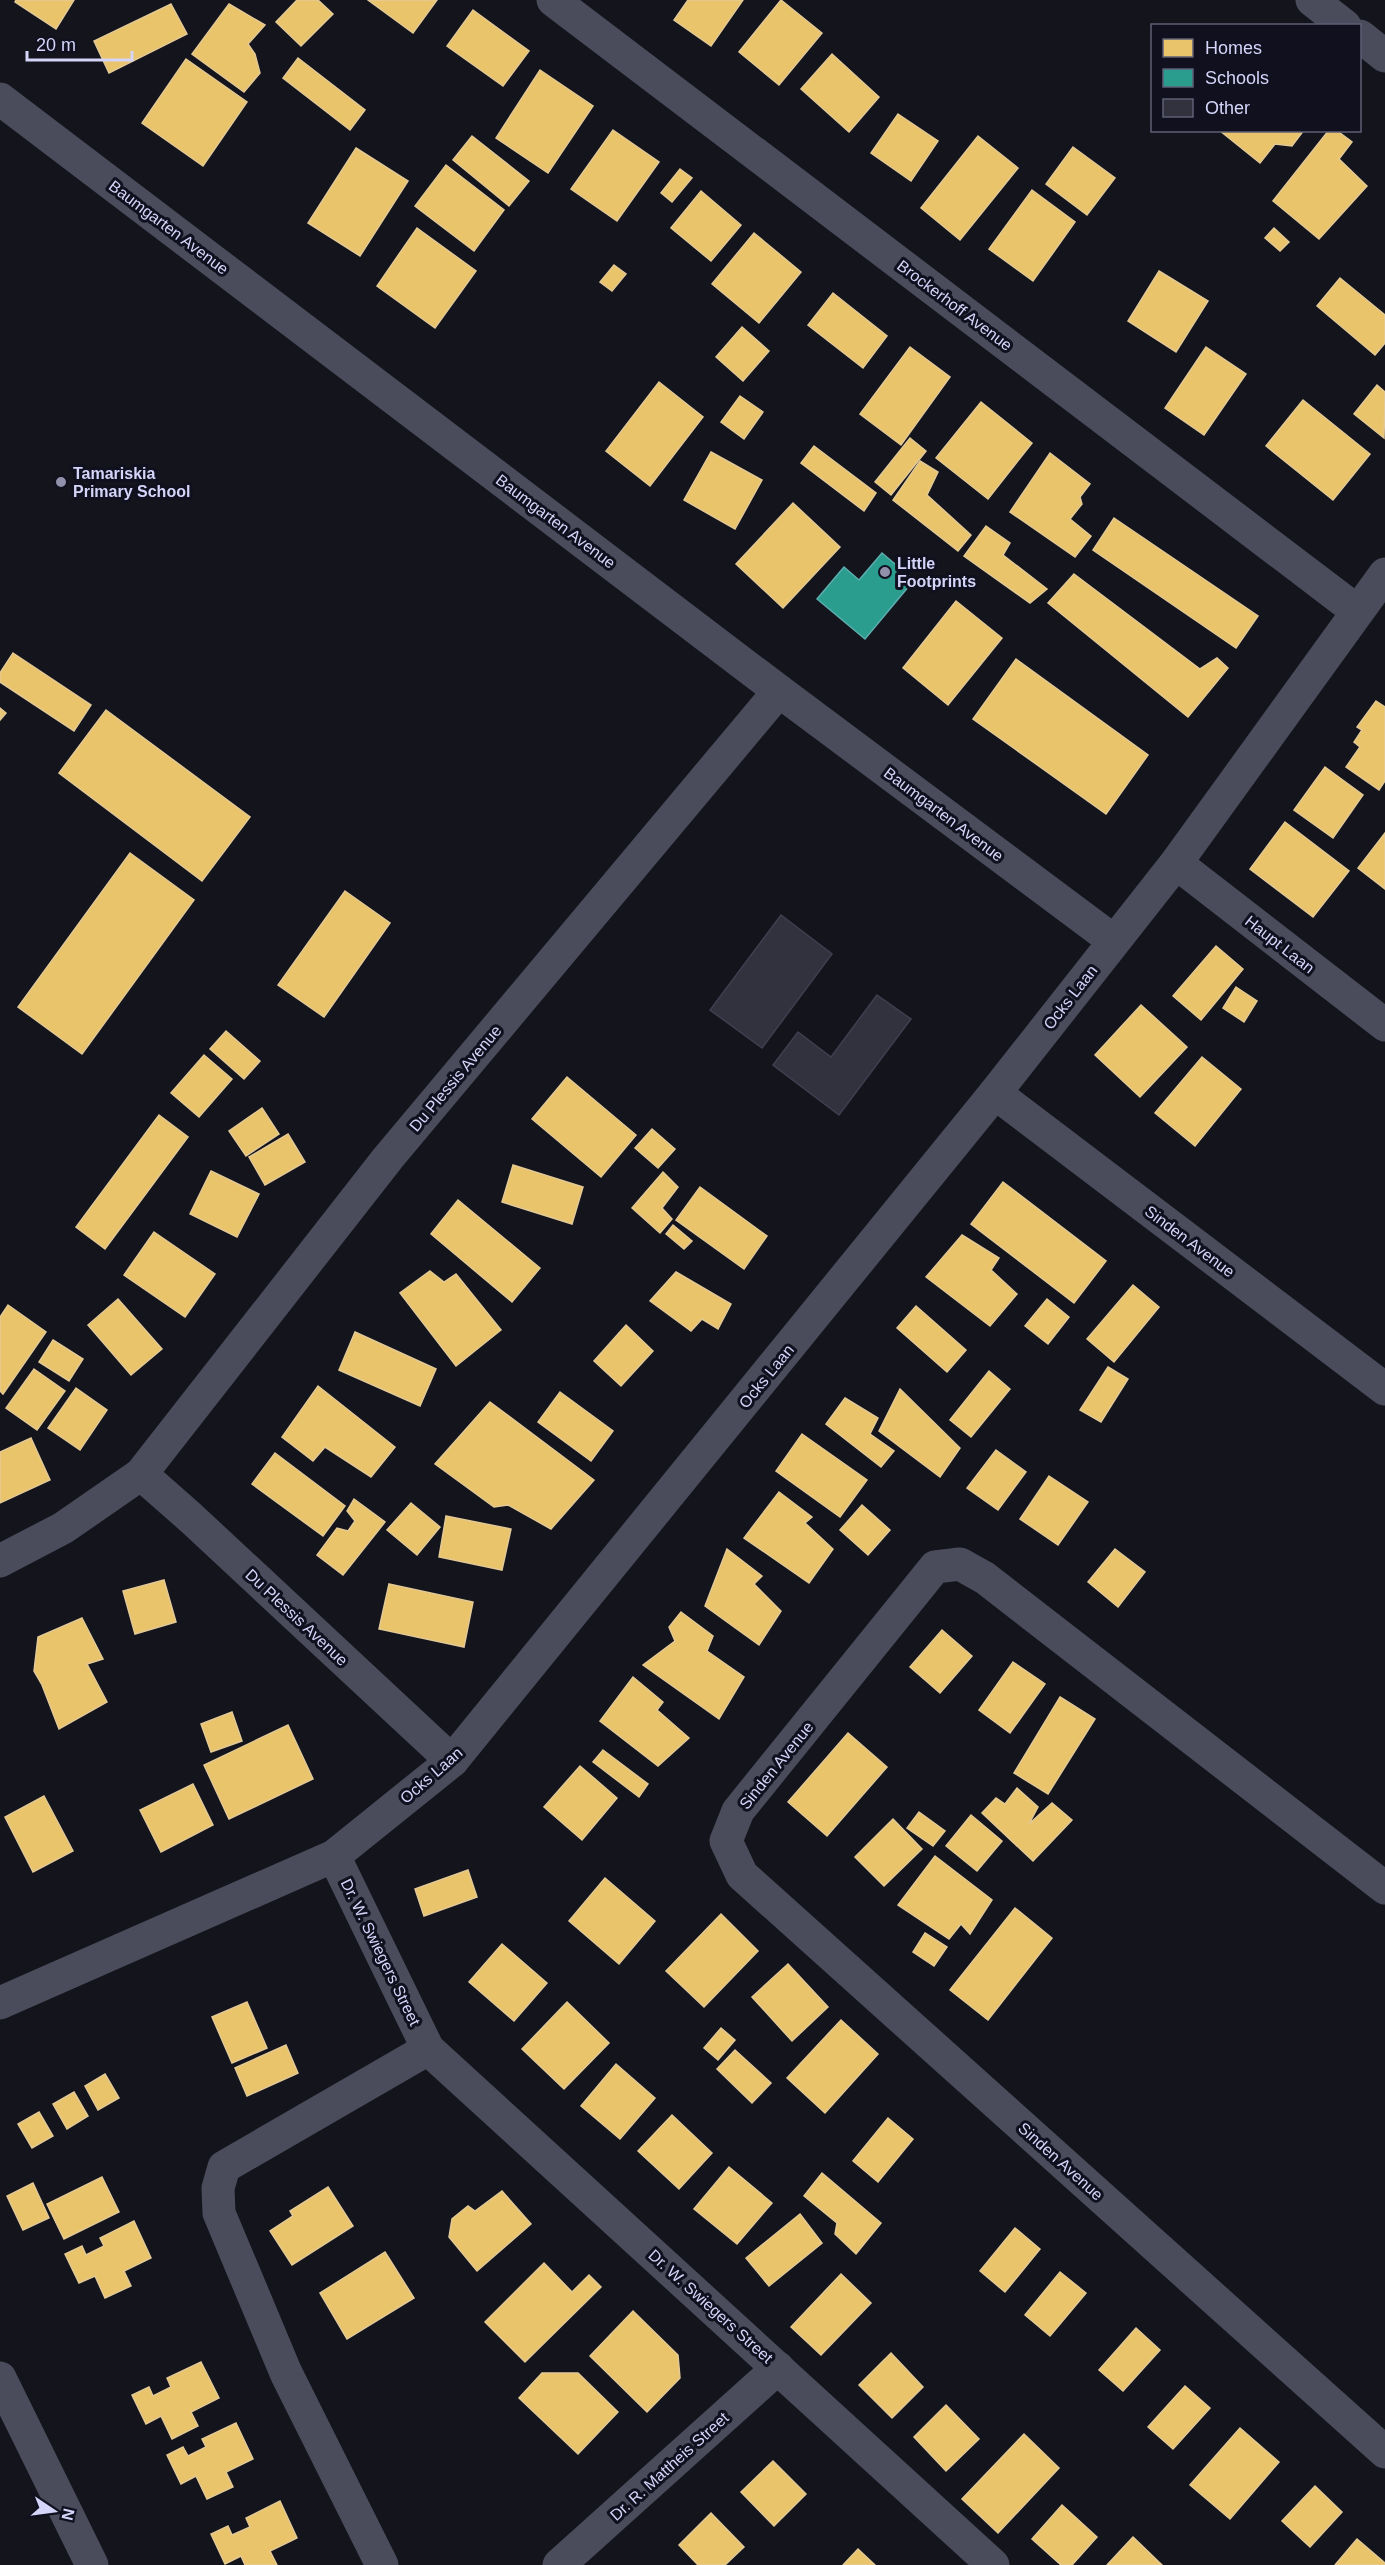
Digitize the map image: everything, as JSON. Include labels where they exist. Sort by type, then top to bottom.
[{"type":"street","name":"Brockerhoff Avenue","points":[[553,0],[1357,610]]},
{"type":"street","points":[[1312,0],[1342,24]]},
{"type":"street","points":[[1361,38],[1385,56]]},
{"type":"street","name":"Baumgarten Avenue","points":[[0,99],[779,691],[1114,941]]},
{"type":"street","name":"Ocks Laan","points":[[0,2003],[333,1856],[452,1761],[995,1093],[1176,864],[1385,574]]},
{"type":"street","name":"Du Plessis Avenue","points":[[0,1561],[63,1528],[141,1474],[388,1158],[779,691]]},
{"type":"street","name":"Haupt Laan","points":[[1176,864],[1385,1025]]},
{"type":"street","name":"Sinden Avenue","points":[[995,1093],[1385,1389]]},
{"type":"street","name":"Du Plessis Avenue","points":[[141,1474],[452,1761]]},
{"type":"street","name":"Sinden Avenue","points":[[1385,1888],[985,1578],[960,1564],[935,1567],[738,1811],[726,1841],[742,1875],[1385,2452]]},
{"type":"street","name":"Dr. W. Swiegers Street","points":[[333,1856],[428,2049],[993,2565]]},
{"type":"street","points":[[382,2565],[286,2373],[219,2214],[218,2188],[224,2167],[428,2049]]},
{"type":"street","name":"Dr. R. Mattheis Street","points":[[559,2565],[778,2368]]},
{"type":"street","points":[[0,2378],[92,2565]]},
{"type":"building: Homes","points":[[16,0],[74,0],[56,29],[15,2]]},
{"type":"building: Homes","points":[[297,0],[318,0],[333,14],[301,46],[276,22]]},
{"type":"building: Homes","points":[[368,0],[437,0],[413,33]]},
{"type":"building: Homes","points":[[688,0],[743,0],[711,46],[674,20]]},
{"type":"building: Homes","points":[[781,0],[822,33],[779,85],[739,52]]},
{"type":"building: Homes","points":[[171,4],[187,34],[109,73],[94,41]]},
{"type":"building: Homes","points":[[229,4],[265,25],[248,44],[255,54],[260,73],[244,92],[192,54]]},
{"type":"building: Homes","points":[[473,10],[529,51],[503,86],[447,46]]},
{"type":"building: Homes","points":[[832,54],[879,97],[849,132],[801,89]]},
{"type":"building: Homes","points":[[298,58],[365,110],[350,130],[283,78]]},
{"type":"building: Homes","points":[[186,59],[247,102],[203,166],[142,123]]},
{"type":"building: Homes","points":[[540,70],[593,106],[548,173],[496,138]]},
{"type":"building: Homes","points":[[898,114],[938,141],[911,181],[871,153]]},
{"type":"building: Homes","points":[[613,130],[659,162],[617,221],[571,189]]},
{"type":"building: Homes","points":[[1221,132],[1302,132],[1292,146],[1275,144],[1260,163]]},
{"type":"building: Homes","points":[[1327,132],[1339,132],[1352,142],[1339,159],[1367,186],[1319,239],[1273,201]]},
{"type":"building: Homes","points":[[472,136],[529,181],[509,206],[453,160]]},
{"type":"building: Homes","points":[[978,136],[1018,168],[960,240],[921,208]]},
{"type":"building: Homes","points":[[1073,147],[1115,178],[1087,215],[1046,184]]},
{"type":"building: Homes","points":[[356,148],[408,181],[360,256],[308,223]]},
{"type":"building: Homes","points":[[446,165],[504,210],[474,251],[415,206]]},
{"type":"building: Homes","points":[[680,169],[692,178],[672,202],[661,193]]},
{"type":"building: Homes","points":[[1032,190],[1075,222],[1033,281],[989,249]]},
{"type":"building: Homes","points":[[701,191],[741,225],[711,261],[671,228]]},
{"type":"building: Homes","points":[[417,228],[476,271],[435,328],[377,286]]},
{"type":"building: Homes","points":[[1274,228],[1289,242],[1280,251],[1265,238]]},
{"type":"building: Homes","points":[[754,233],[801,272],[759,323],[712,284]]},
{"type":"building: Homes","points":[[614,265],[626,274],[612,291],[600,282]]},
{"type":"building: Homes","points":[[1159,271],[1208,301],[1176,352],[1128,321]]},
{"type":"building: Homes","points":[[1340,278],[1385,315],[1385,343],[1375,355],[1317,306]]},
{"type":"building: Homes","points":[[833,293],[887,336],[863,368],[808,325]]},
{"type":"building: Homes","points":[[742,327],[769,351],[743,381],[716,357]]},
{"type":"building: Homes","points":[[910,347],[950,377],[901,445],[860,414]]},
{"type":"building: Homes","points":[[1206,347],[1246,374],[1204,435],[1165,408]]},
{"type":"building: Homes","points":[[659,382],[703,417],[650,486],[606,451]]},
{"type":"building: Homes","points":[[1377,385],[1385,392],[1384,438],[1354,414]]},
{"type":"building: Homes","points":[[740,396],[763,412],[744,439],[721,422]]},
{"type":"building: Homes","points":[[1303,400],[1370,454],[1333,500],[1266,446]]},
{"type":"building: Homes","points":[[981,402],[1032,443],[988,499],[936,458]]},
{"type":"building: Homes","points":[[910,438],[926,451],[891,495],[875,482]]},
{"type":"building: Homes","points":[[814,446],[876,493],[864,511],[801,463]]},
{"type":"building: Homes","points":[[711,452],[762,480],[735,529],[684,500]]},
{"type":"building: Homes","points":[[1050,453],[1090,484],[1080,497],[1082,504],[1070,519],[1091,536],[1075,557],[1010,512]]},
{"type":"building: Homes","points":[[920,461],[938,472],[927,495],[971,535],[958,551],[893,500]]},
{"type":"building: Homes","points":[[793,503],[840,547],[783,608],[736,564]]},
{"type":"building: Homes","points":[[1114,518],[1258,616],[1236,648],[1093,550]]},
{"type":"building: Homes","points":[[986,526],[1010,543],[1003,555],[1047,589],[1030,603],[964,556]]},
{"type":"building: Homes","points":[[1074,574],[1200,669],[1217,658],[1228,668],[1188,717],[1048,603]]},
{"type":"building: Homes","points":[[956,601],[1002,638],[948,705],[903,668]]},
{"type":"building: Homes","points":[[13,653],[91,705],[74,731],[0,682],[0,673]]},
{"type":"building: Homes","points":[[1016,659],[1148,755],[1106,814],[973,719]]},
{"type":"building: Homes","points":[[1376,701],[1385,707],[1385,781],[1379,790],[1346,767],[1360,747],[1354,742],[1362,730],[1357,727]]},
{"type":"building: Homes","points":[[0,708],[6,713],[0,720]]},
{"type":"building: Homes","points":[[106,710],[250,817],[202,881],[59,773]]},
{"type":"building: Homes","points":[[1325,767],[1363,795],[1333,838],[1294,810]]},
{"type":"building: Homes","points":[[1285,822],[1349,871],[1313,917],[1250,869]]},
{"type":"building: Homes","points":[[1385,833],[1385,889],[1358,868]]},
{"type":"building: Homes","points":[[130,853],[194,900],[82,1054],[18,1007]]},
{"type":"building: Homes","points":[[345,891],[390,923],[324,1017],[278,985]]},
{"type":"building: Homes","points":[[1216,946],[1243,969],[1201,1020],[1173,996]]},
{"type":"building: Homes","points":[[1236,987],[1257,1001],[1244,1022],[1223,1008]]},
{"type":"building: Homes","points":[[1141,1005],[1187,1047],[1140,1097],[1095,1055]]},
{"type":"building: Homes","points":[[226,1031],[260,1061],[244,1079],[210,1049]]},
{"type":"building: Homes","points":[[204,1055],[232,1079],[199,1117],[171,1093]]},
{"type":"building: Homes","points":[[1202,1057],[1241,1089],[1195,1146],[1155,1113]]},
{"type":"building: Homes","points":[[567,1077],[636,1135],[601,1177],[532,1119]]},
{"type":"building: Homes","points":[[262,1108],[279,1134],[246,1156],[229,1131]]},
{"type":"building: Homes","points":[[159,1115],[188,1137],[105,1249],[76,1227]]},
{"type":"building: Homes","points":[[652,1129],[675,1149],[658,1168],[635,1148]]},
{"type":"building: Homes","points":[[288,1134],[305,1162],[265,1185],[249,1157]]},
{"type":"building: Homes","points":[[513,1165],[583,1187],[572,1224],[502,1202]]},
{"type":"building: Homes","points":[[211,1171],[259,1194],[237,1237],[190,1214]]},
{"type":"building: Homes","points":[[663,1172],[678,1187],[662,1208],[672,1219],[660,1233],[632,1208]]},
{"type":"building: Homes","points":[[1003,1182],[1106,1261],[1074,1303],[971,1224]]},
{"type":"building: Homes","points":[[700,1187],[767,1236],[744,1269],[676,1220]]},
{"type":"building: Homes","points":[[458,1200],[540,1268],[512,1302],[431,1234]]},
{"type":"building: Homes","points":[[673,1225],[692,1241],[684,1249],[666,1234]]},
{"type":"building: Homes","points":[[154,1232],[215,1274],[185,1317],[124,1275]]},
{"type":"building: Homes","points":[[962,1235],[999,1258],[991,1270],[1017,1294],[990,1326],[926,1277]]},
{"type":"building: Homes","points":[[430,1271],[444,1282],[456,1274],[501,1330],[456,1366],[400,1293]]},
{"type":"building: Homes","points":[[676,1272],[731,1304],[718,1329],[702,1319],[691,1331],[650,1301]]},
{"type":"building: Homes","points":[[1133,1285],[1159,1307],[1114,1362],[1087,1339]]},
{"type":"building: Homes","points":[[118,1299],[162,1349],[131,1375],[88,1325]]},
{"type":"building: Homes","points":[[1047,1299],[1069,1317],[1048,1344],[1025,1326]]},
{"type":"building: Homes","points":[[8,1305],[46,1332],[3,1394],[0,1391],[0,1317]]},
{"type":"building: Homes","points":[[916,1306],[966,1350],[947,1372],[897,1328]]},
{"type":"building: Homes","points":[[626,1325],[653,1351],[621,1386],[594,1361]]},
{"type":"building: Homes","points":[[355,1332],[436,1369],[420,1406],[339,1370]]},
{"type":"building: Homes","points":[[53,1340],[83,1359],[69,1381],[39,1362]]},
{"type":"building: Homes","points":[[1108,1367],[1128,1379],[1101,1422],[1080,1410]]},
{"type":"building: Homes","points":[[34,1369],[65,1391],[37,1430],[6,1408]]},
{"type":"building: Homes","points":[[989,1371],[1010,1389],[971,1437],[950,1420]]},
{"type":"building: Homes","points":[[318,1386],[395,1447],[371,1477],[325,1447],[313,1461],[282,1437]]},
{"type":"building: Homes","points":[[76,1388],[107,1410],[80,1450],[48,1428]]},
{"type":"building: Homes","points":[[900,1389],[960,1448],[940,1477],[879,1431]]},
{"type":"building: Homes","points":[[560,1392],[613,1431],[591,1461],[538,1422]]},
{"type":"building: Homes","points":[[845,1398],[878,1418],[870,1434],[894,1451],[881,1467],[826,1424]]},
{"type":"building: Homes","points":[[490,1402],[594,1480],[551,1529],[508,1505],[494,1507],[435,1464]]},
{"type":"building: Homes","points":[[802,1434],[867,1480],[840,1517],[776,1471]]},
{"type":"building: Homes","points":[[31,1438],[50,1480],[0,1503],[0,1452]]},
{"type":"building: Homes","points":[[996,1450],[1026,1472],[998,1510],[967,1488]]},
{"type":"building: Homes","points":[[275,1453],[345,1506],[323,1536],[252,1484]]},
{"type":"building: Homes","points":[[1049,1476],[1088,1502],[1058,1545],[1020,1519]]},
{"type":"building: Homes","points":[[779,1492],[812,1517],[805,1523],[833,1549],[809,1583],[744,1538]]},
{"type":"building: Homes","points":[[354,1499],[385,1522],[343,1575],[317,1555],[337,1528],[348,1531],[355,1521],[347,1511]]},
{"type":"building: Homes","points":[[411,1503],[440,1527],[417,1555],[387,1530]]},
{"type":"building: Homes","points":[[862,1505],[890,1530],[868,1555],[840,1530]]},
{"type":"building: Homes","points":[[446,1516],[511,1529],[502,1570],[439,1557]]},
{"type":"building: Homes","points":[[727,1549],[762,1576],[754,1584],[781,1611],[759,1645],[705,1606]]},
{"type":"building: Homes","points":[[1115,1549],[1145,1572],[1118,1607],[1088,1582]]},
{"type":"building: Homes","points":[[164,1580],[176,1622],[135,1634],[123,1591]]},
{"type":"building: Homes","points":[[389,1584],[473,1602],[464,1647],[379,1629]]},
{"type":"building: Homes","points":[[681,1612],[713,1636],[707,1651],[744,1677],[719,1719],[643,1665],[675,1641],[669,1627]]},
{"type":"building: Homes","points":[[82,1618],[103,1659],[87,1664],[107,1702],[59,1729],[42,1685],[34,1671],[38,1637]]},
{"type":"building: Homes","points":[[942,1630],[972,1656],[940,1693],[910,1667]]},
{"type":"building: Homes","points":[[1013,1662],[1045,1684],[1010,1733],[979,1710]]},
{"type":"building: Homes","points":[[633,1677],[663,1702],[657,1710],[689,1738],[658,1766],[600,1721]]},
{"type":"building: Homes","points":[[1060,1697],[1095,1719],[1048,1794],[1014,1773]]},
{"type":"building: Homes","points":[[232,1712],[242,1741],[211,1752],[201,1724]]},
{"type":"building: Homes","points":[[288,1725],[313,1779],[229,1819],[204,1765]]},
{"type":"building: Homes","points":[[848,1733],[887,1767],[827,1836],[788,1802]]},
{"type":"building: Homes","points":[[603,1750],[648,1784],[639,1797],[593,1762]]},
{"type":"building: Homes","points":[[580,1766],[617,1798],[582,1840],[544,1807]]},
{"type":"building: Homes","points":[[193,1784],[213,1825],[161,1852],[140,1810]]},
{"type":"building: Homes","points":[[1017,1788],[1038,1807],[1029,1824],[1052,1803],[1072,1820],[1033,1861],[982,1813],[996,1798],[1005,1804]]},
{"type":"building: Homes","points":[[44,1796],[73,1851],[33,1872],[5,1817]]},
{"type":"building: Homes","points":[[919,1812],[945,1831],[933,1846],[907,1828]]},
{"type":"building: Homes","points":[[971,1815],[1002,1841],[977,1871],[946,1846]]},
{"type":"building: Homes","points":[[893,1819],[922,1849],[884,1886],[855,1857]]},
{"type":"building: Homes","points":[[935,1856],[992,1900],[970,1934],[961,1924],[949,1939],[898,1905]]},
{"type":"building: Homes","points":[[468,1870],[477,1897],[424,1916],[415,1889]]},
{"type":"building: Homes","points":[[605,1878],[655,1921],[619,1964],[569,1921]]},
{"type":"building: Homes","points":[[1015,1908],[1052,1938],[988,2020],[950,1990]]},
{"type":"building: Homes","points":[[721,1914],[758,1951],[704,2007],[666,1971]]},
{"type":"building: Homes","points":[[925,1933],[947,1947],[934,1966],[913,1952]]},
{"type":"building: Homes","points":[[502,1944],[547,1983],[514,2021],[469,1982]]},
{"type":"building: Homes","points":[[788,1964],[828,2007],[792,2041],[752,1997]]},
{"type":"building: Homes","points":[[247,2002],[267,2048],[232,2063],[212,2017]]},
{"type":"building: Homes","points":[[567,2002],[609,2043],[564,2089],[522,2049]]},
{"type":"building: Homes","points":[[841,2020],[878,2054],[825,2113],[787,2078]]},
{"type":"building: Homes","points":[[721,2028],[735,2040],[718,2060],[704,2048]]},
{"type":"building: Homes","points":[[286,2045],[298,2073],[247,2096],[235,2068]]},
{"type":"building: Homes","points":[[735,2050],[771,2083],[752,2103],[717,2069]]},
{"type":"building: Homes","points":[[616,2064],[655,2098],[620,2139],[581,2106]]},
{"type":"building: Homes","points":[[105,2074],[119,2098],[98,2110],[85,2086]]},
{"type":"building: Homes","points":[[74,2092],[88,2116],[67,2129],[53,2104]]},
{"type":"building: Homes","points":[[39,2112],[53,2136],[32,2148],[18,2124]]},
{"type":"building: Homes","points":[[672,2115],[712,2153],[679,2189],[638,2151]]},
{"type":"building: Homes","points":[[888,2118],[913,2139],[878,2182],[853,2161]]},
{"type":"building: Homes","points":[[729,2167],[772,2203],[737,2244],[694,2209]]},
{"type":"building: Homes","points":[[822,2173],[881,2223],[856,2254],[835,2234],[837,2223],[804,2196]]},
{"type":"building: Homes","points":[[102,2177],[119,2212],[64,2239],[47,2204]]},
{"type":"building: Homes","points":[[33,2183],[49,2218],[23,2230],[7,2196]]},
{"type":"building: Homes","points":[[328,2187],[353,2226],[292,2265],[270,2231],[293,2216],[290,2211]]},
{"type":"building: Homes","points":[[502,2191],[531,2224],[477,2271],[449,2237],[452,2219],[468,2206],[475,2211]]},
{"type":"building: Homes","points":[[800,2214],[822,2243],[769,2286],[746,2258]]},
{"type":"building: Homes","points":[[134,2221],[151,2258],[124,2271],[131,2286],[105,2298],[95,2276],[79,2283],[65,2254],[82,2246],[86,2255],[104,2246],[100,2238]]},
{"type":"building: Homes","points":[[1015,2228],[1040,2249],[1005,2292],[980,2271]]},
{"type":"building: Homes","points":[[385,2252],[414,2298],[347,2339],[320,2293]]},
{"type":"building: Homes","points":[[544,2263],[572,2292],[589,2275],[601,2287],[525,2362],[485,2322]]},
{"type":"building: Homes","points":[[1060,2272],[1086,2293],[1050,2336],[1025,2315]]},
{"type":"building: Homes","points":[[841,2274],[871,2303],[821,2355],[791,2327]]},
{"type":"building: Homes","points":[[633,2311],[678,2355],[680,2378],[647,2412],[590,2356]]},
{"type":"building: Homes","points":[[1136,2328],[1160,2350],[1123,2391],[1099,2370]]},
{"type":"building: Homes","points":[[891,2353],[923,2387],[892,2418],[859,2385]]},
{"type":"building: Homes","points":[[201,2362],[219,2398],[191,2412],[198,2426],[172,2439],[161,2416],[146,2424],[132,2395],[149,2387],[153,2396],[171,2387],[167,2378]]},
{"type":"building: Homes","points":[[542,2373],[578,2373],[618,2412],[578,2454],[519,2398]]},
{"type":"building: Homes","points":[[1185,2386],[1210,2408],[1173,2449],[1148,2427]]},
{"type":"building: Homes","points":[[946,2405],[979,2439],[946,2471],[914,2437]]},
{"type":"building: Homes","points":[[236,2423],[253,2459],[226,2472],[233,2487],[207,2499],[196,2476],[181,2484],[167,2455],[183,2447],[188,2456],[206,2447],[202,2439]]},
{"type":"building: Homes","points":[[1240,2428],[1279,2462],[1230,2519],[1190,2485]]},
{"type":"building: Homes","points":[[1024,2434],[1059,2468],[998,2533],[962,2499]]},
{"type":"building: Homes","points":[[773,2461],[806,2494],[774,2526],[741,2492]]},
{"type":"building: Homes","points":[[1315,2486],[1342,2512],[1310,2547],[1282,2521]]},
{"type":"building: Homes","points":[[280,2501],[297,2538],[270,2551],[277,2565],[245,2565],[241,2556],[225,2564],[211,2534],[228,2526],[232,2535],[250,2527],[246,2518]]},
{"type":"building: Homes","points":[[1062,2505],[1097,2537],[1072,2565],[1061,2565],[1032,2539]]},
{"type":"building: Homes","points":[[711,2513],[744,2547],[725,2565],[698,2565],[679,2545]]},
{"type":"building: Homes","points":[[1133,2537],[1162,2565],[1107,2565]]},
{"type":"building: Homes","points":[[1357,2539],[1385,2563],[1385,2565],[1335,2565]]},
{"type":"building: Homes","points":[[858,2549],[875,2565],[843,2565]]},
{"type":"building: Schools","points":[[882,553],[914,580],[865,639],[817,599],[844,567],[859,580]]},
{"type":"building: Other","points":[[781,915],[832,954],[762,1048],[710,1010]]},
{"type":"building: Other","points":[[877,995],[911,1019],[839,1115],[773,1065],[798,1032],[831,1057]]},
{"type":"place","name":"Tamariskia Primary School","points":[[61,482]]},
{"type":"place","name":"Little Footprints","points":[[885,572]]}]
